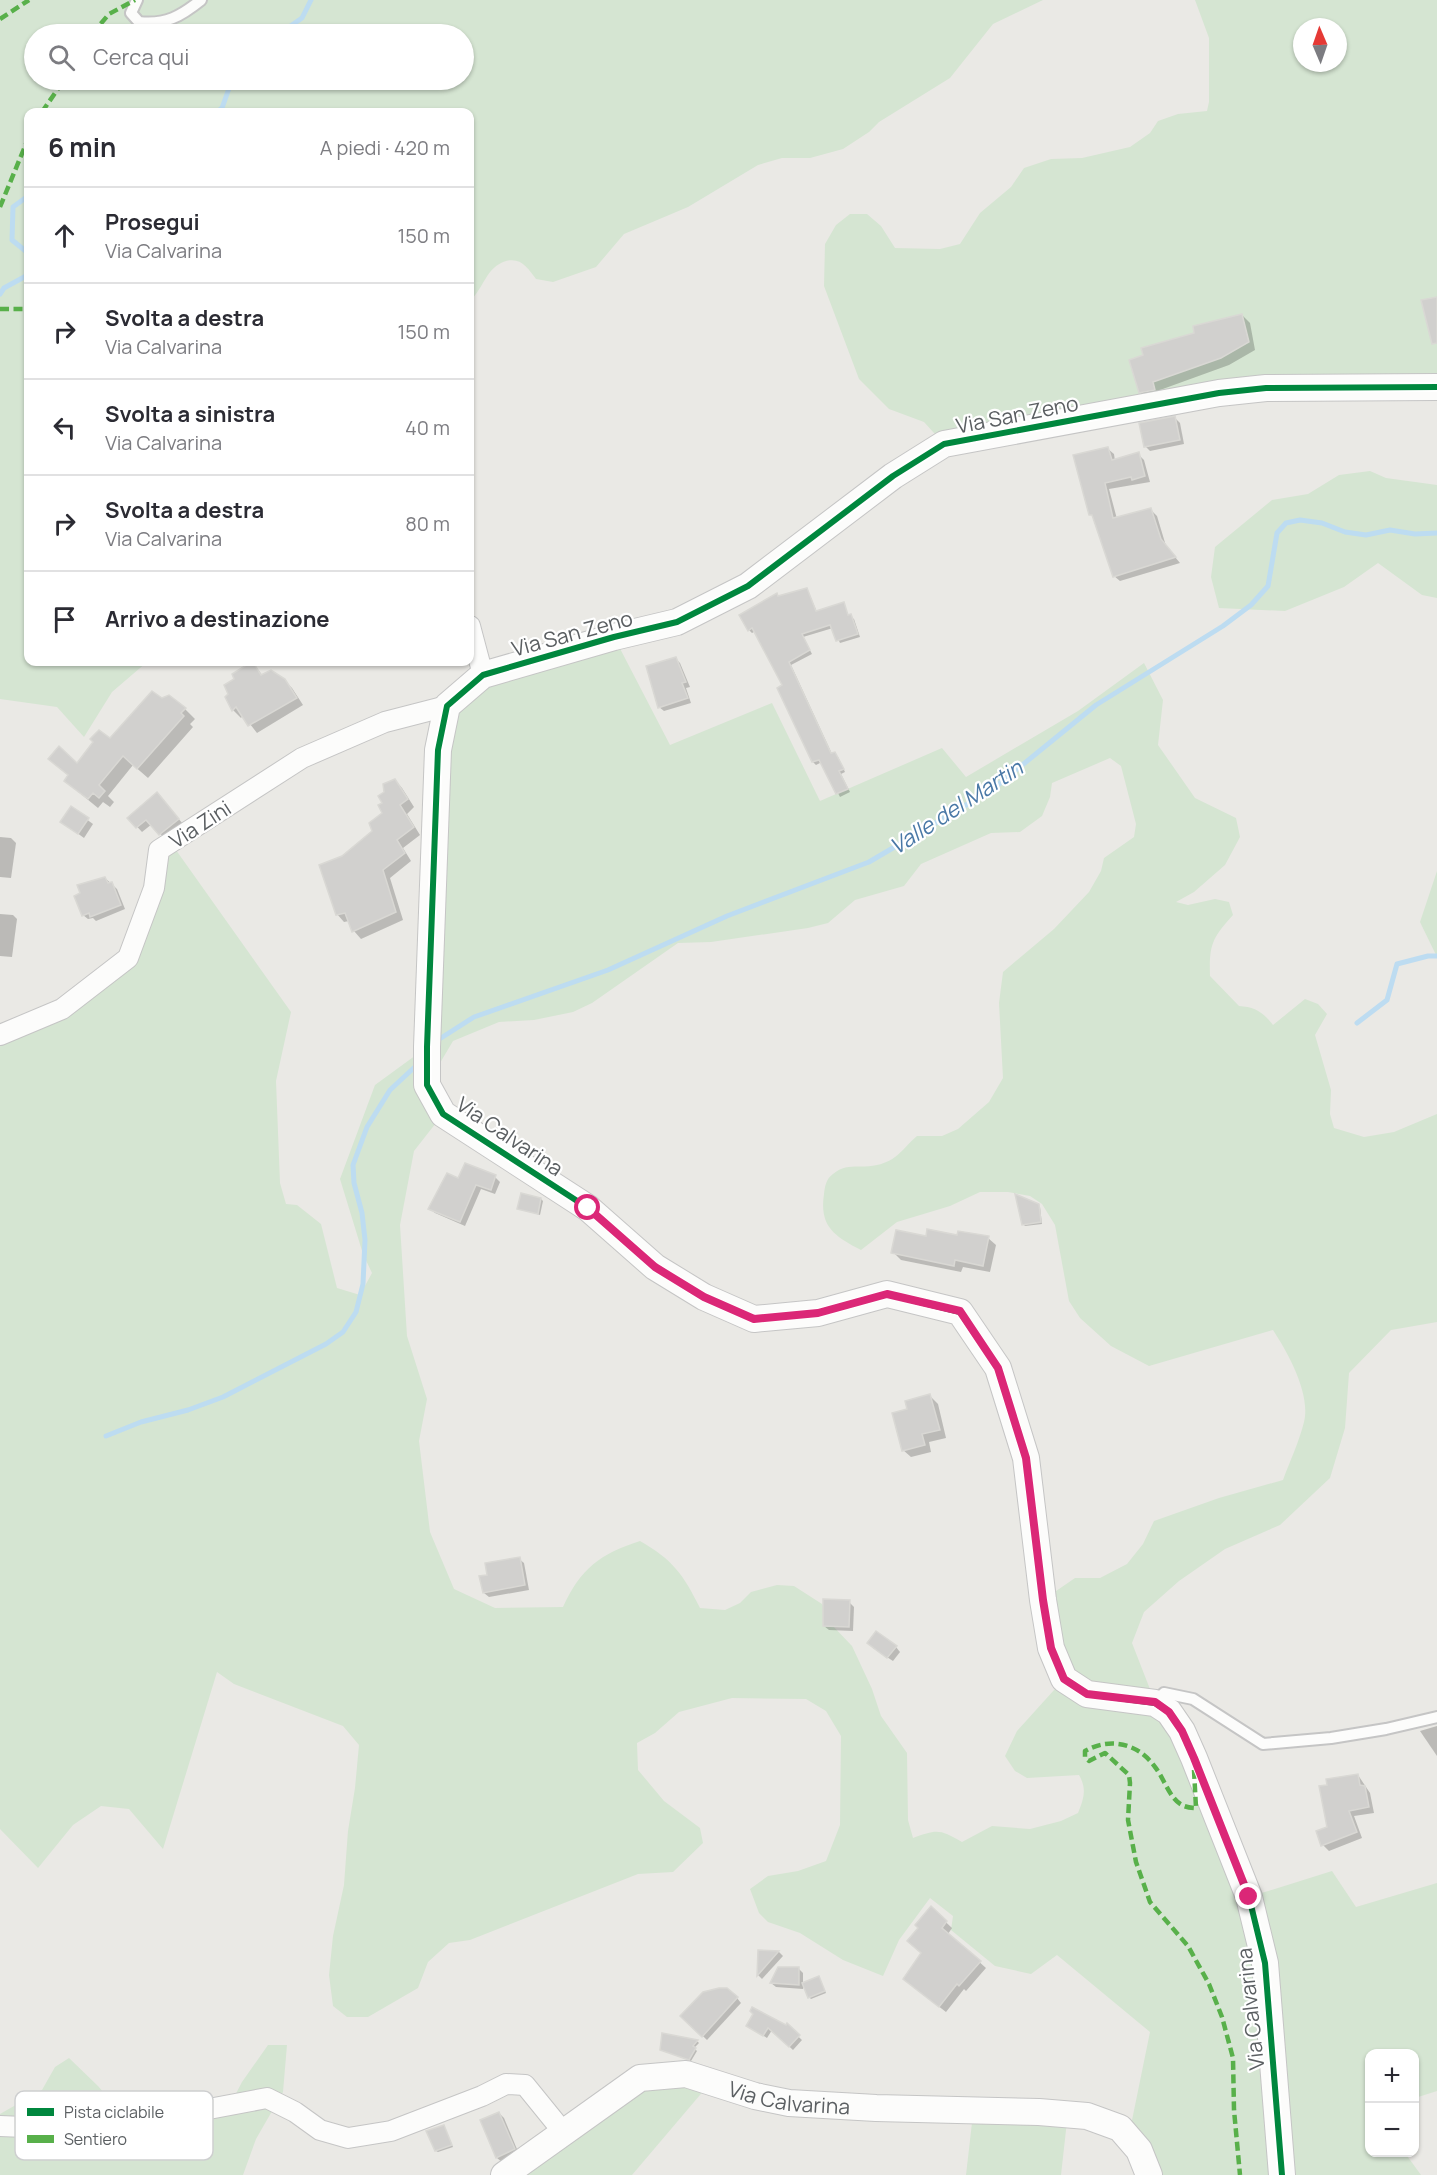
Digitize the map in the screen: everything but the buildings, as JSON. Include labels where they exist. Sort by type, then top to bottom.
[{"type":"street","name":"Via San Zeno","points":[[483,675],[615,637],[677,622],[748,586],[892,476],[944,444],[1219,393],[1266,388],[1437,387]]},
{"type":"street","points":[[447,706],[483,675],[474,641]]},
{"type":"street","name":"Via Zini","points":[[0,1035],[62,1009],[128,958],[154,888],[159,850],[302,758],[385,722],[447,706]]},
{"type":"street","name":"Via Calvarina","points":[[447,706],[438,750],[427,1047],[427,1085],[443,1114],[588,1208],[655,1267],[704,1297],[754,1319],[818,1313],[887,1294],[960,1311],[998,1368],[1026,1458],[1051,1648],[1064,1679],[1087,1694],[1155,1702],[1169,1712],[1182,1731],[1249,1897],[1265,1963],[1282,2175]]},
{"type":"street","name":"Via Calvarina","points":[[504,2175],[640,2078],[686,2074],[755,2097],[789,2103],[1087,2116],[1120,2128],[1139,2150],[1149,2175]]},
{"type":"street","points":[[213,2108],[267,2098],[295,2112],[320,2130],[348,2138],[391,2131],[482,2096],[506,2084],[525,2085],[564,2133]]},
{"type":"street","points":[[0,2126],[15,2127]]},
{"type":"lane","points":[[137,0],[130,14],[139,22],[154,24],[182,15],[201,0]]},
{"type":"lane","points":[[1155,1702],[1164,1693],[1193,1699],[1263,1744],[1331,1738],[1386,1729],[1437,1717]]},
{"type":"green space","points":[[0,0],[1043,0],[993,24],[950,78],[879,122],[869,132],[843,149],[810,158],[782,158],[758,165],[688,207],[624,234],[596,267],[553,282],[536,279],[520,262],[506,261],[494,268],[474,297],[474,108],[24,108],[24,666],[142,666],[112,692],[84,737],[57,707],[0,699]]},
{"type":"green space","points":[[1195,0],[1437,0],[1437,387],[1266,388],[944,444],[924,422],[889,409],[859,379],[824,286],[825,244],[836,225],[850,214],[867,214],[881,226],[895,248],[940,249],[960,244],[980,213],[1011,187],[1024,168],[1051,159],[1082,158],[1130,147],[1150,133],[1158,121],[1178,114],[1207,111],[1209,38]]},
{"type":"green space","points":[[1370,471],[1386,478],[1437,485],[1437,598],[1422,595],[1378,563],[1344,587],[1285,611],[1219,608],[1211,577],[1215,547],[1272,500],[1308,494],[1339,475]]},
{"type":"green space","points":[[614,637],[670,745],[772,703],[820,801],[942,748],[966,777],[1078,711],[1144,663],[1163,700],[1158,745],[1195,798],[1236,818],[1240,837],[1225,865],[1194,892],[1176,902],[1188,905],[1215,899],[1229,902],[1233,915],[1213,942],[1210,976],[1239,1006],[1258,1011],[1273,1025],[1305,999],[1318,1004],[1327,1014],[1315,1035],[1331,1090],[1330,1114],[1334,1128],[1364,1137],[1394,1132],[1437,1114],[1437,1322],[1391,1330],[1349,1373],[1345,1428],[1330,1478],[1280,1525],[1225,1549],[1179,1581],[1144,1612],[1132,1643],[1155,1702],[1249,1897],[1332,1871],[1356,1907],[1437,1883],[1437,2091],[1419,2097],[1419,2049],[1365,2049],[1365,2157],[1408,2157],[1421,2175],[1153,2175],[1130,2130],[1150,2032],[1057,1955],[1031,1974],[995,1966],[951,1930],[953,1916],[930,1898],[899,1940],[883,1976],[843,1960],[800,1933],[768,1922],[759,1913],[750,1889],[768,1876],[798,1871],[826,1861],[840,1825],[841,1736],[826,1711],[806,1699],[732,1698],[679,1712],[655,1733],[637,1743],[638,1770],[664,1801],[700,1828],[703,1843],[673,1872],[638,1874],[470,1940],[449,1943],[428,1962],[418,1988],[368,2017],[347,2017],[333,2006],[329,1975],[333,1936],[344,1885],[359,1745],[343,1726],[234,1684],[217,1672],[163,1849],[129,1809],[101,1806],[73,1825],[38,1868],[0,1829],[0,1032],[91,991],[136,937],[150,862],[171,843],[291,1012],[276,1081],[280,1183],[286,1204],[297,1205],[321,1224],[337,1288],[360,1295],[372,1273],[363,1254],[340,1179],[375,1085],[427,1047],[447,706],[483,675]],"holes":[[[1110,758],[1121,766],[1136,824],[1134,837],[1104,858],[1101,871],[1089,892],[1054,929],[1003,972],[999,1003],[1003,1078],[989,1102],[958,1129],[942,1136],[917,1136],[899,1154],[884,1163],[838,1170],[826,1183],[824,1215],[827,1223],[837,1235],[861,1250],[897,1222],[950,1206],[980,1192],[1008,1192],[1030,1196],[1042,1204],[1055,1225],[1069,1301],[1080,1318],[1111,1346],[1149,1366],[1273,1330],[1297,1374],[1304,1399],[1304,1422],[1283,1480],[1219,1498],[1154,1521],[1143,1544],[1127,1564],[1100,1578],[1075,1578],[1043,1600],[1064,1679],[1017,1731],[1005,1756],[1015,1771],[1027,1778],[1079,1775],[1084,1794],[1078,1813],[1061,1821],[1030,1829],[992,1826],[962,1842],[938,1832],[913,1838],[908,1820],[907,1753],[881,1716],[872,1689],[852,1646],[831,1624],[822,1604],[794,1586],[777,1585],[751,1592],[740,1603],[725,1610],[700,1608],[676,1569],[661,1555],[640,1541],[614,1551],[593,1564],[577,1582],[563,1607],[495,1608],[454,1589],[430,1532],[419,1441],[427,1399],[407,1336],[400,1225],[414,1151],[443,1114],[427,1085],[453,1041],[499,1022],[534,1020],[573,1012],[592,1003],[678,943],[711,942],[828,923],[855,900],[904,886],[921,864],[991,833],[1020,832],[1042,816],[1050,797],[1052,783]]]},
{"type":"green space","points":[[1437,871],[1437,957],[1420,922]]},
{"type":"green space","points":[[268,2045],[287,2045],[283,2092],[256,2139],[243,2175],[0,2175],[0,2114],[15,2105],[15,2160],[213,2160],[213,2110],[229,2107],[242,2082]]},
{"type":"green space","points":[[69,2058],[102,2091],[40,2091],[55,2067]]},
{"type":"green space","points":[[642,2080],[711,2082],[632,2175],[503,2175]]},
{"type":"green space","points":[[1068,2112],[1061,2175],[966,2175],[973,2114]]},
{"type":"waterway","points":[[293,24],[302,18],[311,0]]},
{"type":"waterway","points":[[222,108],[228,90]]},
{"type":"waterway","points":[[24,199],[13,207],[12,240],[24,250]]},
{"type":"waterway","points":[[0,294],[4,288],[24,277]]},
{"type":"waterway","name":"Valle del Martin","points":[[441,1038],[474,1017],[608,970],[727,916],[869,862],[994,788],[1096,705],[1223,626],[1251,605],[1268,586],[1277,533],[1286,523],[1300,520],[1322,523],[1345,532],[1366,535],[1390,530],[1415,534],[1437,533]]},
{"type":"waterway","points":[[1357,1023],[1387,1000],[1397,964],[1437,956]]},
{"type":"waterway","name":"Valle del Martin","points":[[106,1436],[141,1422],[188,1410],[223,1397],[326,1344],[343,1332],[356,1312],[363,1284],[365,1240],[362,1213],[354,1183],[353,1165],[367,1127],[390,1090],[418,1064]]},
{"type":"marked path","points":[[0,19],[29,0]]},
{"type":"marked path","points":[[100,24],[109,14],[135,0]]},
{"type":"marked path","points":[[45,108],[57,90]]},
{"type":"marked path","points":[[0,207],[24,149]]},
{"type":"marked path","points":[[0,309],[24,309]]},
{"type":"marked path","points":[[1194,1770],[1196,1808],[1177,1802],[1155,1767],[1140,1752],[1114,1744],[1104,1744],[1085,1751],[1085,1757],[1089,1761],[1105,1753],[1129,1775],[1128,1820],[1136,1862],[1150,1902],[1188,1946],[1209,1984],[1222,2017],[1233,2058],[1234,2110],[1240,2175]]},
{"type":"cycle path","points":[[1282,2175],[1265,1963],[1249,1897],[1194,1758],[1182,1731],[1169,1712],[1155,1703],[1087,1694],[1064,1679],[1051,1648],[1026,1458],[998,1368],[960,1312],[887,1294],[818,1313],[754,1319],[704,1297],[655,1267],[588,1208],[443,1114],[427,1085],[438,750],[447,706],[483,675],[614,637],[677,622],[748,586],[893,476],[944,444],[1219,393],[1266,388],[1437,387]]},
{"type":"route","points":[[588,1208],[655,1267],[704,1297],[754,1319],[818,1313],[887,1294],[960,1311],[998,1368],[1026,1458],[1051,1648],[1064,1679],[1087,1694],[1155,1702],[1169,1712],[1182,1731],[1194,1758],[1249,1897]]}]
